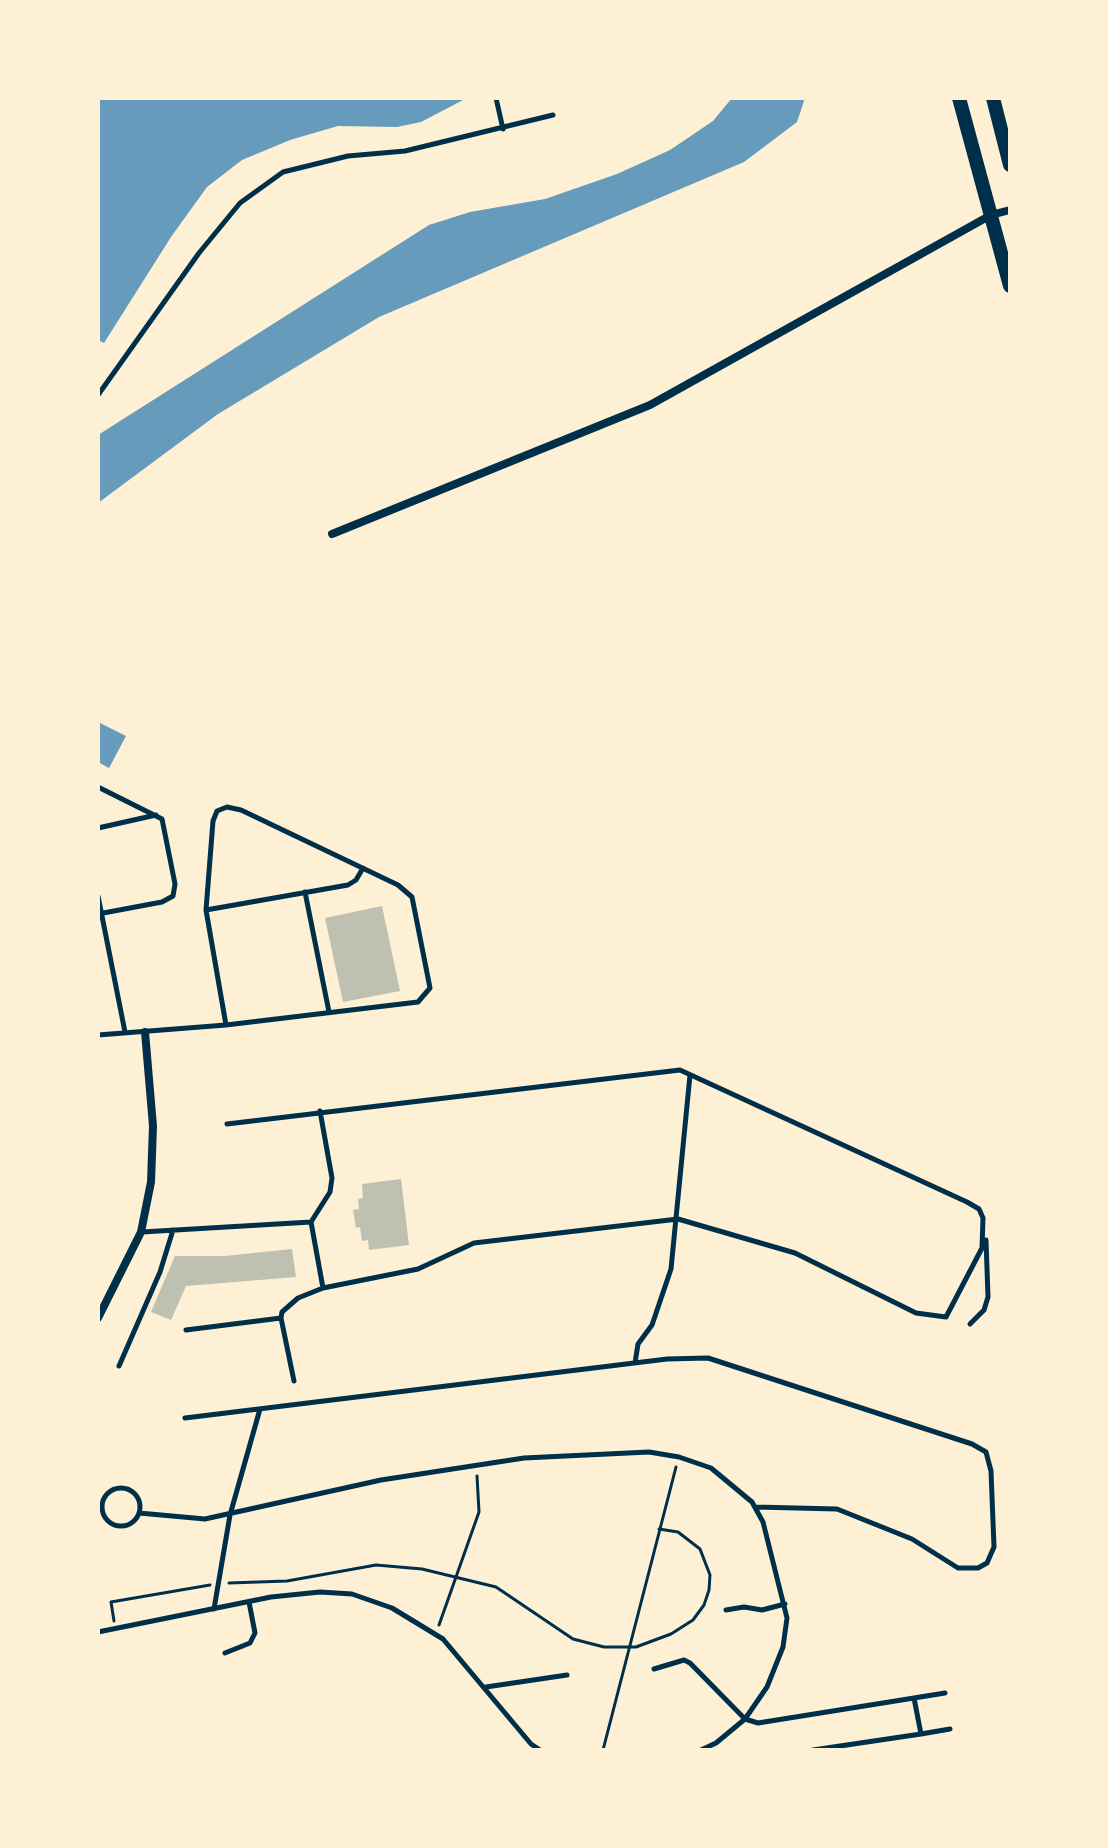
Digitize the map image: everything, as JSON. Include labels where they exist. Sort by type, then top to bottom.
[{"type":"main road","points":[[959,98],[1010,286]]},
{"type":"main road","points":[[993,98],[1010,165]]},
{"type":"street","points":[[332,534],[650,405],[991,215],[1010,210]]},
{"type":"street","points":[[98,1318],[141,1232],[151,1182],[153,1126],[145,1032]]},
{"type":"lane","points":[[496,98],[503,129]]},
{"type":"lane","points":[[98,395],[199,253],[240,203],[283,172],[310,163],[405,151],[553,115]]},
{"type":"lane","points":[[98,787],[162,819],[175,884],[173,896],[162,902],[100,914]]},
{"type":"lane","points":[[98,1035],[226,1025],[418,1002],[430,988],[412,897],[398,885],[241,810],[227,807],[217,811],[213,821],[206,910],[208,938],[226,1025]]},
{"type":"lane","points":[[98,828],[156,815]]},
{"type":"lane","points":[[206,910],[348,885],[356,880],[363,868]]},
{"type":"lane","points":[[305,892],[329,1012]]},
{"type":"lane","points":[[98,896],[125,1032]]},
{"type":"lane","points":[[227,1124],[674,1070],[979,1209],[985,1227],[988,1297],[984,1310],[970,1324]]},
{"type":"lane","points":[[635,1363],[638,1344],[652,1325],[667,1286],[678,1219],[690,1075]]},
{"type":"lane","points":[[320,1111],[332,1178],[330,1192],[311,1222],[323,1288]]},
{"type":"lane","points":[[294,1381],[281,1318],[282,1312],[298,1298],[323,1288],[418,1269],[474,1243],[678,1219],[795,1253],[907,1309],[946,1317],[982,1248],[985,1227]]},
{"type":"lane","points":[[141,1232],[311,1222]]},
{"type":"lane","points":[[119,1366],[160,1272],[173,1230]]},
{"type":"lane","points":[[186,1330],[281,1318]]},
{"type":"lane","points":[[185,1418],[635,1363],[708,1358],[972,1444],[986,1452],[990,1459],[994,1547],[987,1563],[978,1568],[958,1568],[912,1539],[837,1509],[755,1507]]},
{"type":"lane","points":[[214,1609],[230,1515],[260,1409]]},
{"type":"lane","points":[[139,1513],[184,1520],[230,1515],[381,1480],[475,1465],[609,1453],[679,1457],[711,1468],[755,1507],[763,1522],[785,1604],[783,1647],[767,1687],[745,1719],[716,1743],[701,1750]]},
{"type":"lane","points":[[127,1489],[139,1501],[139,1513],[133,1522],[114,1525],[103,1513],[105,1497],[112,1490],[127,1489]]},
{"type":"lane","points":[[98,1632],[249,1602],[320,1592],[352,1594],[392,1608],[436,1635],[485,1687],[523,1735],[540,1750]]},
{"type":"lane","points":[[225,1653],[250,1643],[255,1633],[249,1602]]},
{"type":"lane","points":[[726,1610],[744,1607],[762,1610],[785,1604]]},
{"type":"lane","points":[[654,1669],[684,1660],[690,1663],[745,1719],[758,1723],[945,1693]]},
{"type":"lane","points":[[485,1687],[567,1675]]},
{"type":"lane","points":[[914,1698],[921,1734]]},
{"type":"lane","points":[[813,1750],[950,1729]]},
{"type":"path","points":[[603,1750],[679,1457]]},
{"type":"path","points":[[436,1635],[481,1500],[475,1465]]},
{"type":"path","points":[[116,1629],[111,1602],[219,1584],[287,1581],[376,1565],[457,1575],[496,1587],[573,1639],[604,1647],[630,1646],[671,1634],[693,1620],[704,1605],[709,1590],[710,1575],[700,1549],[678,1532],[659,1529]]},
{"type":"water","points":[[98,98],[467,98],[421,122],[397,127],[338,126],[290,140],[242,160],[207,187],[171,237],[104,343],[98,340]]},
{"type":"water","points":[[732,98],[805,98],[797,122],[744,162],[379,317],[218,414],[98,503],[98,435],[429,225],[470,212],[545,199],[617,174],[670,150],[713,121]]},
{"type":"water","points":[[98,722],[126,736],[109,768],[98,762]]},
{"type":"building","points":[[382,906],[400,991],[343,1002],[325,918]]},
{"type":"building","points":[[401,1179],[409,1245],[369,1250],[368,1240],[362,1241],[360,1227],[356,1228],[353,1210],[359,1209],[358,1199],[363,1198],[362,1184]]},
{"type":"building","points":[[292,1249],[296,1277],[186,1286],[171,1320],[151,1312],[175,1256],[225,1256]]}]
